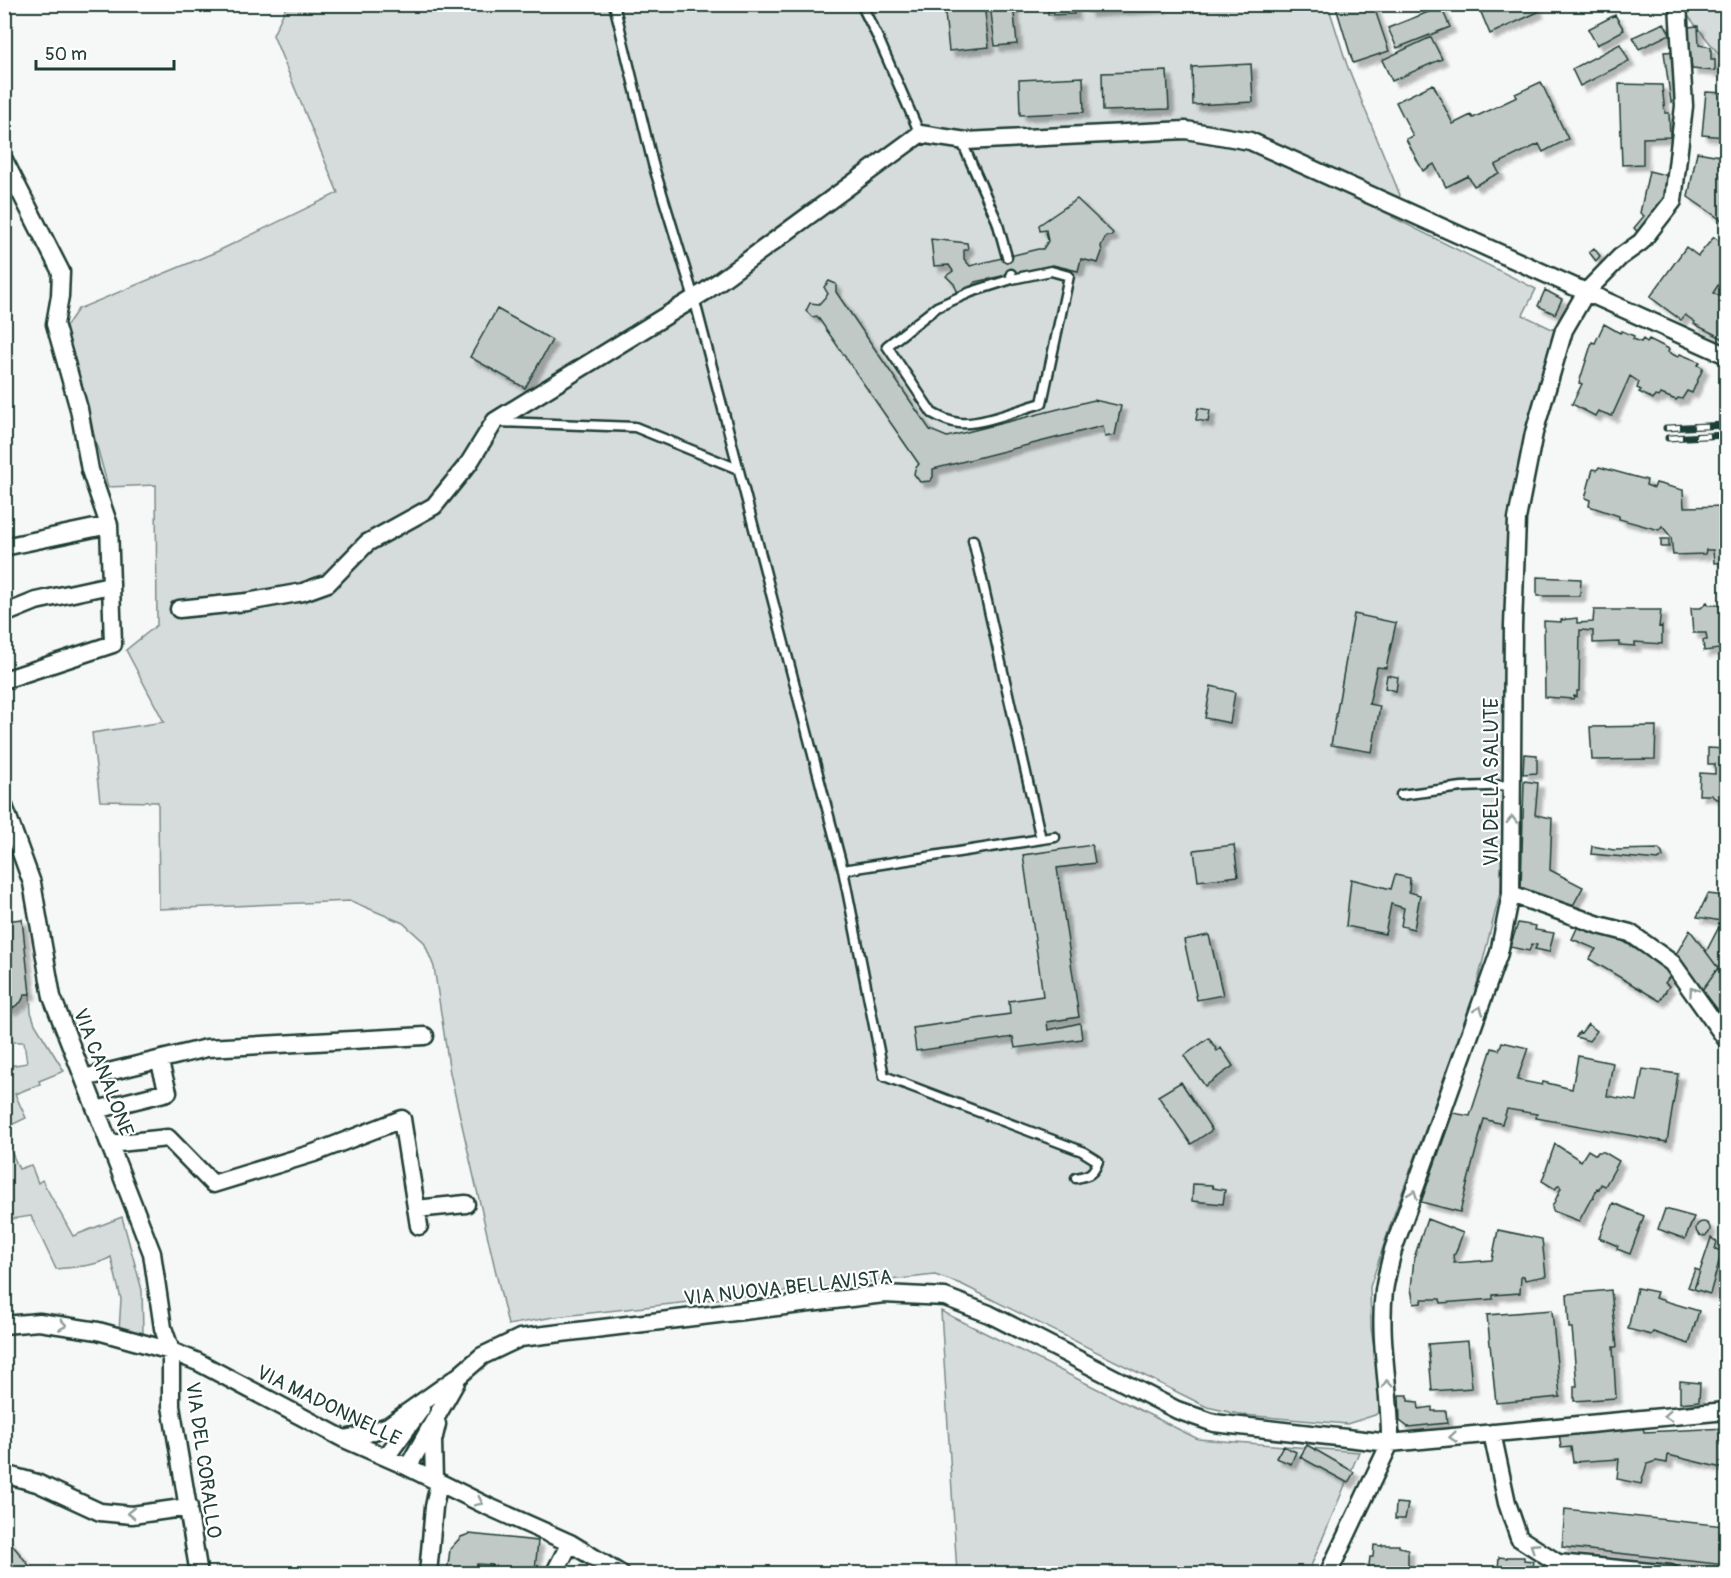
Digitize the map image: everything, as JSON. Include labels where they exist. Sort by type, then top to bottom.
[{"type":"street","name":"VIA DELLA SALUTE","points":[[1328,1574],[1390,1443],[1383,1345],[1384,1290],[1391,1260],[1499,953],[1511,894],[1513,626],[1517,519],[1534,433],[1564,330],[1586,292],[1620,257],[1641,242],[1673,201],[1684,106],[1678,4]]},
{"type":"street","points":[[179,609],[258,600],[303,592],[328,583],[367,543],[434,506],[469,463],[495,421],[694,298],[920,134],[961,140],[1186,130],[1250,141],[1726,355]]},
{"type":"street","points":[[4,160],[61,272],[55,324],[79,409],[90,470],[109,525],[113,644],[4,680]]},
{"type":"street","points":[[4,547],[109,525]]},
{"type":"street","points":[[4,614],[36,601],[110,585]]},
{"type":"street","name":"VIA CANALONE","points":[[4,806],[32,883],[52,997],[152,1253],[164,1328],[171,1351]]},
{"type":"street","points":[[1511,894],[1599,925],[1630,933],[1672,963],[1726,1039]]},
{"type":"street","points":[[84,1078],[207,1048],[425,1036]]},
{"type":"street","points":[[96,1110],[168,1092],[159,1060]]},
{"type":"street","points":[[109,1144],[168,1138],[213,1184],[314,1153],[402,1119],[419,1226]]},
{"type":"street","points":[[416,1209],[466,1204]]},
{"type":"street","name":"VIA NUOVA BELLAVISTA","points":[[436,1402],[460,1375],[482,1356],[520,1338],[884,1294],[945,1297],[989,1314],[1177,1410],[1214,1423],[1390,1443],[1726,1411]]},
{"type":"street","name":"VIA MADONNELLE","points":[[4,1325],[39,1322],[98,1331],[171,1351],[198,1362],[345,1439],[570,1543],[621,1574]]},
{"type":"street","name":"VIA DEL CORALLO","points":[[171,1351],[171,1406],[199,1574]]},
{"type":"street","points":[[345,1439],[388,1426],[436,1402]]},
{"type":"street","points":[[386,1457],[436,1402]]},
{"type":"street","points":[[408,1467],[436,1402]]},
{"type":"street","points":[[428,1574],[436,1481],[433,1442],[436,1402]]},
{"type":"street","points":[[1492,1433],[1507,1503],[1519,1538],[1558,1563],[1671,1574]]},
{"type":"street","points":[[4,1474],[37,1483],[100,1512],[132,1515],[189,1507]]},
{"type":"street","points":[[554,1574],[570,1543]]},
{"type":"lane","points":[[614,4],[653,164],[694,298],[843,870],[884,1077],[1082,1151],[1098,1161],[1095,1170],[1088,1176],[1076,1178]]},
{"type":"lane","points":[[861,4],[920,134]]},
{"type":"lane","points":[[961,140],[997,221],[1006,257]]},
{"type":"lane","points":[[1051,271],[1069,276],[1042,403],[974,422],[960,423],[944,420],[932,413],[887,346],[938,307],[1011,276],[1051,271]]},
{"type":"lane","points":[[495,421],[635,427],[738,469]]},
{"type":"lane","points":[[973,540],[1041,839]]},
{"type":"lane","points":[[1401,795],[1462,787],[1512,785]]},
{"type":"lane","points":[[843,870],[1055,837]]},
{"type":"shaded area","points":[[287,5],[1328,5],[1347,65],[1400,195],[1392,217],[1536,289],[1523,315],[1556,331],[1519,465],[1506,558],[1501,889],[1473,1000],[1392,1220],[1370,1287],[1371,1328],[1383,1408],[1375,1415],[1347,1424],[1243,1415],[1207,1407],[961,1284],[935,1275],[554,1317],[508,1325],[450,1073],[434,967],[424,942],[403,923],[351,901],[159,909],[158,802],[100,801],[92,733],[164,722],[126,650],[157,625],[156,485],[108,487],[65,328],[78,309],[216,252],[338,193],[273,35]]},
{"type":"shaded area","points":[[1684,5],[1726,5],[1726,63],[1685,12]]},
{"type":"shaded area","points":[[25,994],[30,994],[31,1012],[35,1024],[64,1071],[15,1094],[26,1118],[5,1128],[4,1067],[27,1063],[24,1042],[12,1042],[11,1009],[21,1002]]},
{"type":"shaded area","points":[[4,1135],[19,1169],[31,1165],[38,1183],[42,1180],[73,1236],[122,1217],[142,1290],[143,1333],[119,1331],[121,1299],[111,1257],[91,1265],[56,1269],[31,1216],[5,1220]]},
{"type":"shaded area","points":[[941,1311],[1198,1439],[1359,1452],[1308,1573],[957,1573]]},
{"type":"building","points":[[944,4],[984,4],[989,47],[949,51]]},
{"type":"building","points":[[990,4],[1013,4],[1017,44],[995,46]]},
{"type":"building","points":[[1048,4],[1074,4],[1074,14],[1048,15]]},
{"type":"building","points":[[1086,4],[1161,4],[1161,7],[1087,12]]},
{"type":"building","points":[[1335,4],[1373,4],[1389,51],[1353,63]]},
{"type":"building","points":[[1490,4],[1535,4],[1538,12],[1490,34],[1480,10]]},
{"type":"building","points":[[1441,7],[1450,27],[1397,48],[1388,28]]},
{"type":"building","points":[[1615,15],[1624,30],[1597,45],[1588,29]]},
{"type":"building","points":[[1664,23],[1670,34],[1639,49],[1633,37]]},
{"type":"building","points":[[1698,26],[1699,45],[1711,47],[1711,60],[1715,60],[1715,71],[1692,69],[1688,27]]},
{"type":"building","points":[[1431,37],[1442,59],[1392,81],[1382,60]]},
{"type":"building","points":[[1620,44],[1629,61],[1580,86],[1572,69]]},
{"type":"building","points":[[1678,51],[1679,100],[1671,102],[1664,52]]},
{"type":"building","points":[[1251,64],[1253,102],[1193,105],[1192,67]]},
{"type":"building","points":[[1167,71],[1169,109],[1103,111],[1102,73]]},
{"type":"building","points":[[1083,77],[1084,112],[1020,115],[1019,80]]},
{"type":"building","points":[[1541,82],[1568,139],[1543,152],[1539,144],[1495,165],[1499,173],[1474,186],[1468,176],[1446,187],[1434,164],[1423,171],[1406,139],[1413,136],[1396,102],[1433,84],[1453,124],[1471,115],[1473,118],[1517,97],[1515,94]]},
{"type":"building","points":[[1619,84],[1662,85],[1665,113],[1669,113],[1670,137],[1643,138],[1643,164],[1622,165]]},
{"type":"building","points":[[1706,92],[1726,93],[1726,137],[1702,135]]},
{"type":"building","points":[[1697,152],[1726,157],[1726,223],[1688,197]]},
{"type":"building","points":[[1649,171],[1669,176],[1662,210],[1639,234],[1634,228],[1644,216],[1640,213]]},
{"type":"building","points":[[1077,199],[1113,233],[1111,236],[1106,236],[1101,246],[1102,252],[1098,263],[1081,259],[1078,271],[1053,265],[975,282],[968,291],[958,293],[954,284],[946,276],[953,271],[949,265],[934,266],[931,239],[967,243],[968,249],[964,250],[964,259],[970,266],[1043,249],[1048,241],[1046,230],[1040,231],[1039,225]]},
{"type":"building","points":[[1714,237],[1726,246],[1726,273],[1713,293],[1726,299],[1726,340],[1694,324],[1695,322],[1685,315],[1681,320],[1650,297],[1686,247],[1698,256]]},
{"type":"building","points":[[1594,248],[1600,256],[1596,261],[1589,252]]},
{"type":"building","points":[[829,281],[836,284],[836,292],[930,430],[947,437],[1094,400],[1121,406],[1115,435],[1105,437],[1103,426],[933,469],[933,477],[930,481],[920,482],[914,474],[919,464],[817,316],[812,317],[806,311],[810,303],[819,304],[828,294],[824,287]]},
{"type":"building","points":[[1545,290],[1562,299],[1555,314],[1538,306]]},
{"type":"building","points":[[497,309],[552,340],[525,388],[470,357]]},
{"type":"building","points":[[1604,324],[1620,333],[1622,331],[1634,336],[1633,339],[1641,342],[1643,339],[1647,342],[1649,339],[1669,349],[1668,352],[1678,357],[1680,354],[1700,362],[1698,365],[1703,368],[1692,393],[1687,391],[1682,399],[1676,400],[1661,394],[1653,399],[1639,392],[1641,390],[1637,388],[1639,382],[1630,376],[1612,416],[1598,411],[1595,416],[1572,404],[1582,384],[1579,383],[1592,342],[1595,343]]},
{"type":"building","points":[[1198,408],[1210,410],[1208,422],[1196,420]]},
{"type":"building","points":[[1599,467],[1647,480],[1646,485],[1654,488],[1656,483],[1683,490],[1684,507],[1726,506],[1726,562],[1714,563],[1713,550],[1706,550],[1705,554],[1673,555],[1671,537],[1662,526],[1659,530],[1619,519],[1619,516],[1589,506],[1590,500],[1585,498],[1593,469],[1597,470]]},
{"type":"building","points":[[1661,539],[1669,539],[1669,547],[1661,547]]},
{"type":"building","points":[[1537,577],[1581,579],[1580,596],[1537,596]]},
{"type":"building","points":[[1707,602],[1709,605],[1726,605],[1726,653],[1724,655],[1719,649],[1704,651],[1703,640],[1707,640],[1706,633],[1693,633],[1691,608],[1701,608]]},
{"type":"building","points":[[1594,610],[1661,610],[1659,627],[1662,626],[1662,644],[1635,642],[1635,646],[1619,645],[1619,642],[1593,643],[1593,631],[1580,630],[1577,697],[1574,696],[1573,699],[1545,697],[1544,621],[1561,622],[1561,620],[1577,618],[1577,623],[1593,622]]},
{"type":"building","points":[[1354,614],[1396,623],[1386,668],[1377,667],[1369,704],[1380,706],[1372,752],[1331,745]]},
{"type":"building","points":[[1387,675],[1398,677],[1396,691],[1385,688]]},
{"type":"building","points":[[1211,686],[1235,692],[1230,723],[1205,718]]},
{"type":"building","points":[[1656,726],[1655,759],[1592,760],[1590,727]]},
{"type":"building","points":[[1708,748],[1726,749],[1726,799],[1699,795],[1700,773],[1715,774],[1715,764],[1708,764]]},
{"type":"building","points":[[1524,754],[1537,755],[1537,773],[1523,774]]},
{"type":"building","points":[[1524,781],[1538,783],[1535,815],[1552,818],[1550,870],[1583,887],[1570,911],[1521,888]]},
{"type":"building","points":[[1092,845],[1095,863],[1057,868],[1079,1017],[1047,1022],[1048,1030],[1080,1023],[1082,1039],[1015,1048],[1013,1037],[916,1051],[913,1028],[1010,1014],[1009,1001],[1043,996],[1023,855]]},
{"type":"building","points":[[1234,845],[1238,876],[1198,881],[1194,850]]},
{"type":"building","points":[[1592,846],[1614,850],[1659,849],[1663,857],[1658,860],[1591,854]]},
{"type":"building","points":[[1395,875],[1410,878],[1409,892],[1420,895],[1414,929],[1401,926],[1404,908],[1391,904],[1385,934],[1346,926],[1351,879],[1391,889]]},
{"type":"building","points":[[1708,894],[1726,896],[1726,975],[1706,952],[1722,921],[1697,917]]},
{"type":"building","points":[[22,919],[30,994],[25,994],[21,1002],[11,1009],[4,1007],[4,921]]},
{"type":"building","points":[[1518,923],[1536,926],[1535,930],[1554,933],[1549,952],[1535,949],[1537,945],[1532,944],[1529,951],[1510,947]]},
{"type":"building","points":[[1578,926],[1595,934],[1596,932],[1604,936],[1605,933],[1623,941],[1672,973],[1665,983],[1669,986],[1660,1001],[1589,959],[1596,949],[1572,939]]},
{"type":"building","points":[[1690,930],[1718,968],[1702,990],[1675,956]]},
{"type":"building","points":[[1209,935],[1223,995],[1197,1000],[1184,940]]},
{"type":"building","points":[[1718,968],[1726,975],[1726,1020],[1702,990]]},
{"type":"building","points":[[1588,1024],[1597,1031],[1589,1041],[1576,1037],[1579,1032],[1581,1033]]},
{"type":"building","points":[[1209,1038],[1217,1051],[1221,1048],[1233,1066],[1205,1086],[1184,1056]]},
{"type":"building","points":[[1502,1042],[1528,1048],[1517,1080],[1542,1085],[1543,1082],[1572,1089],[1578,1056],[1613,1063],[1607,1096],[1637,1101],[1643,1069],[1678,1074],[1667,1142],[1536,1118],[1537,1114],[1507,1109],[1502,1124],[1484,1119],[1460,1212],[1421,1202],[1453,1113],[1470,1116],[1492,1048],[1499,1050]]},
{"type":"building","points":[[1181,1082],[1212,1130],[1191,1144],[1158,1096]]},
{"type":"building","points":[[1555,1144],[1581,1161],[1588,1150],[1596,1155],[1598,1152],[1604,1152],[1619,1161],[1605,1186],[1601,1184],[1599,1189],[1597,1188],[1579,1221],[1553,1211],[1552,1207],[1561,1188],[1559,1185],[1555,1189],[1542,1181]]},
{"type":"building","points":[[1193,1184],[1212,1185],[1213,1188],[1225,1190],[1223,1204],[1192,1201]]},
{"type":"building","points":[[1613,1203],[1644,1216],[1630,1254],[1599,1238]]},
{"type":"building","points":[[1665,1209],[1694,1217],[1685,1239],[1658,1229]]},
{"type":"building","points":[[1427,1219],[1463,1233],[1453,1255],[1454,1263],[1492,1260],[1498,1230],[1542,1239],[1546,1276],[1525,1280],[1524,1276],[1521,1277],[1520,1293],[1493,1295],[1493,1299],[1441,1303],[1440,1299],[1422,1299],[1421,1303],[1414,1304],[1411,1289],[1414,1258]]},
{"type":"building","points":[[1703,1222],[1708,1224],[1710,1229],[1708,1234],[1703,1236],[1698,1234],[1696,1229],[1698,1224]]},
{"type":"building","points":[[1711,1238],[1717,1242],[1715,1249],[1722,1251],[1710,1294],[1694,1289]]},
{"type":"building","points":[[1695,1269],[1700,1271],[1694,1289],[1688,1287]]},
{"type":"building","points":[[1637,1288],[1657,1292],[1655,1298],[1699,1311],[1689,1344],[1653,1332],[1651,1335],[1628,1329]]},
{"type":"building","points":[[1611,1290],[1617,1347],[1613,1347],[1616,1398],[1574,1401],[1574,1386],[1577,1386],[1567,1294]]},
{"type":"building","points":[[1552,1310],[1560,1397],[1496,1403],[1487,1315]]},
{"type":"building","points":[[1468,1341],[1472,1388],[1432,1391],[1428,1344]]},
{"type":"building","points":[[1680,1381],[1700,1383],[1699,1401],[1680,1403]]},
{"type":"building","points":[[1399,1395],[1408,1395],[1408,1401],[1418,1402],[1419,1409],[1432,1407],[1432,1411],[1446,1411],[1447,1423],[1408,1427],[1400,1421]]},
{"type":"building","points":[[1643,1427],[1644,1432],[1726,1428],[1726,1469],[1668,1455],[1667,1463],[1656,1461],[1647,1464],[1641,1484],[1617,1479],[1619,1459],[1573,1462],[1571,1447],[1561,1448],[1559,1432],[1607,1428],[1607,1432]]},
{"type":"building","points":[[1307,1445],[1354,1472],[1348,1483],[1300,1457]]},
{"type":"building","points":[[1283,1446],[1296,1452],[1291,1464],[1276,1458]]},
{"type":"building","points":[[1396,1503],[1408,1504],[1405,1519],[1395,1519]]},
{"type":"building","points":[[1726,1504],[1726,1565],[1562,1547],[1565,1509],[1724,1526]]},
{"type":"building","points":[[469,1534],[538,1541],[535,1570],[524,1569],[523,1574],[515,1574],[491,1571],[492,1565],[477,1564],[476,1574],[447,1574],[450,1549],[461,1537]]},
{"type":"building","points":[[6,1537],[36,1574],[4,1574]]},
{"type":"building","points":[[1374,1545],[1399,1545],[1399,1547],[1408,1549],[1408,1574],[1368,1573]]},
{"type":"building","points":[[1499,1557],[1524,1557],[1524,1560],[1533,1561],[1531,1573],[1534,1574],[1494,1574],[1495,1569],[1498,1569]]},
{"type":"railway","points":[[1666,428],[1726,425]]},
{"type":"railway","points":[[1668,438],[1726,435]]}]
